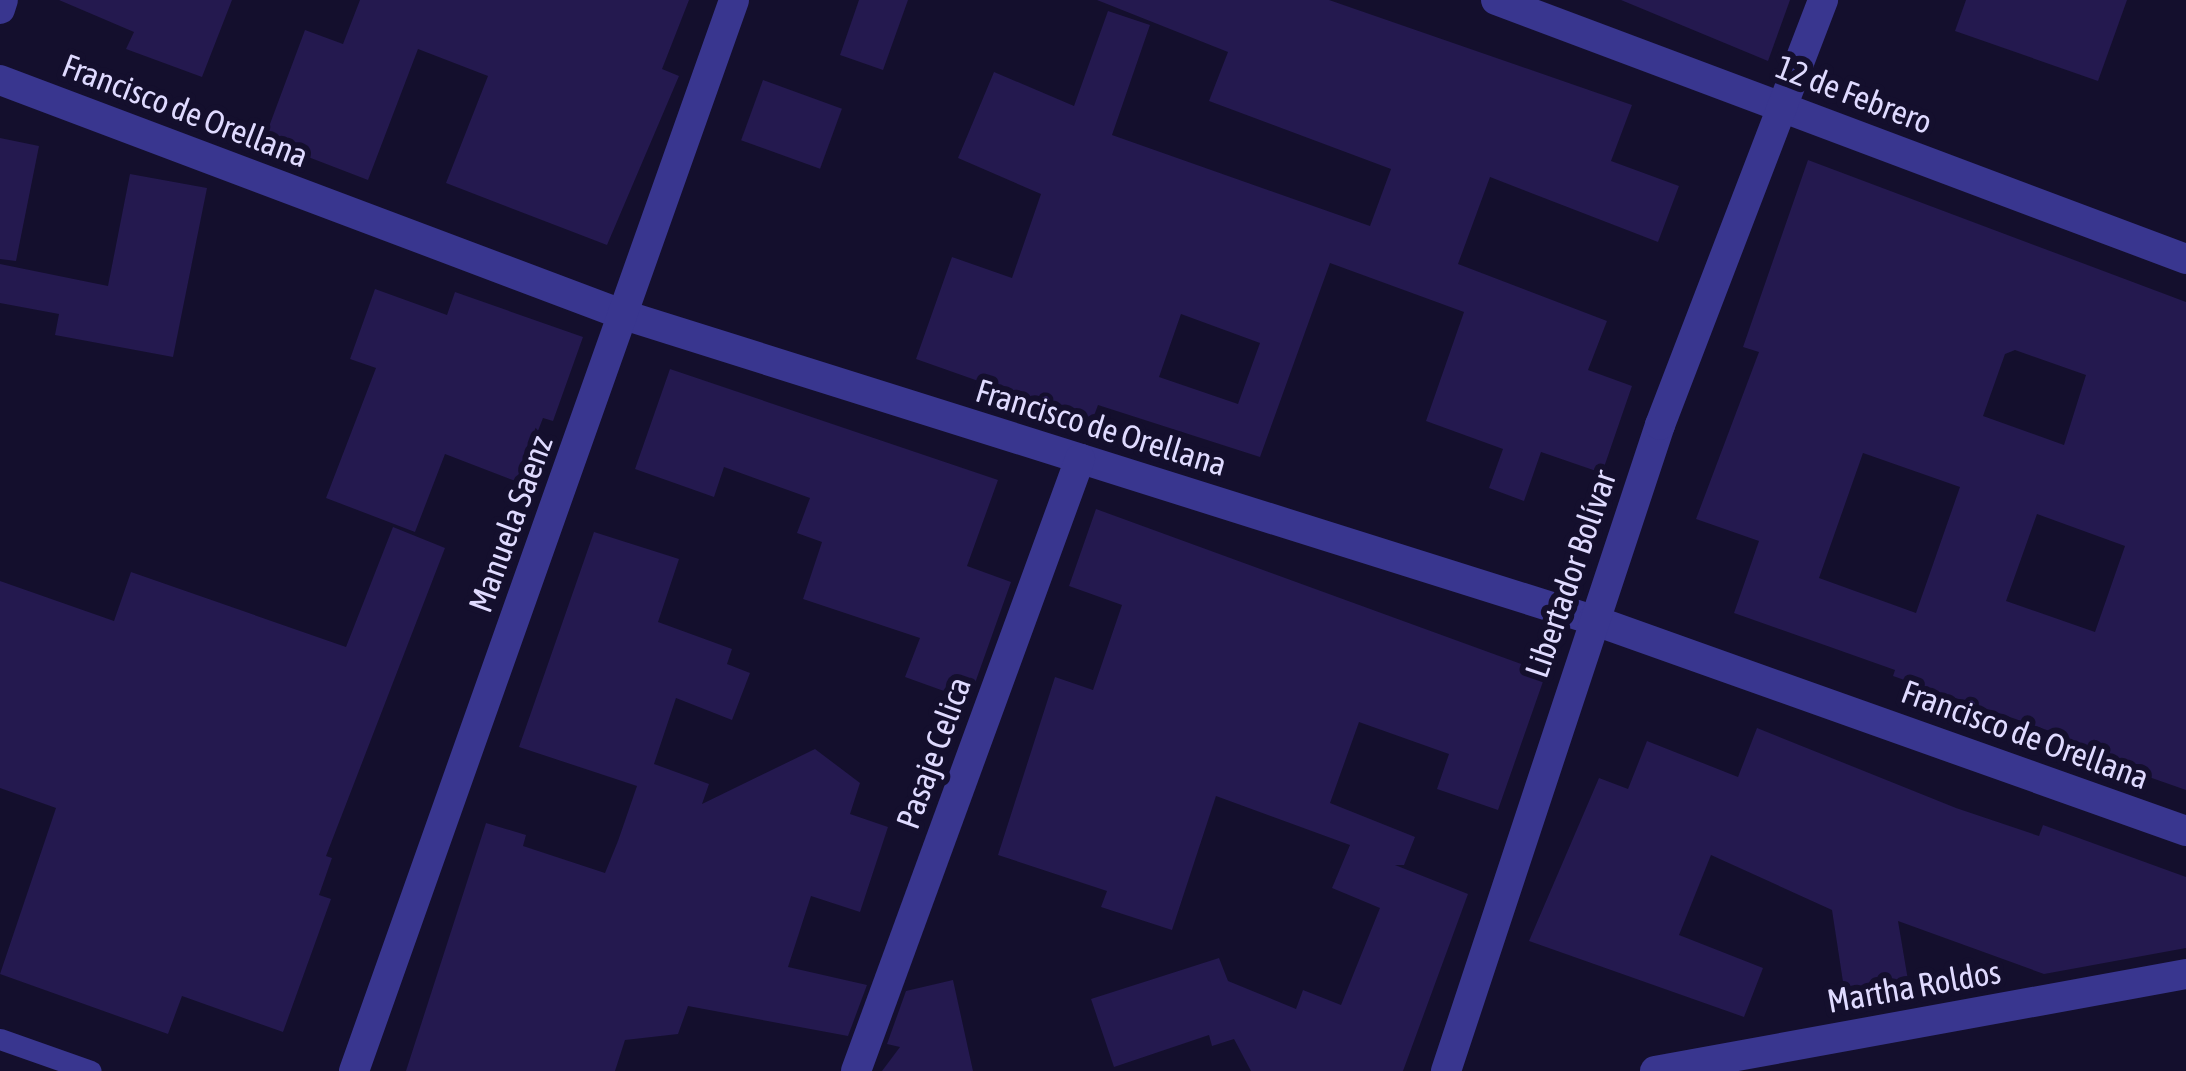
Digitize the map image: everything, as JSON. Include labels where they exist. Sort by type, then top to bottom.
[{"type":"street","points":[[0,8],[3,0]]},
{"type":"street","name":"Manuela Saenz","points":[[354,1071],[734,0]]},
{"type":"street","name":"12 de Febrero","points":[[1496,0],[2186,259]]},
{"type":"street","name":"Libertador Bolívar","points":[[1445,1071],[1593,620],[1823,0]]},
{"type":"street","name":"Francisco de Orellana","points":[[0,80],[624,315],[1593,620],[2186,831]]},
{"type":"street","name":"Pasaje Celica","points":[[856,1071],[1080,459]]},
{"type":"street","name":"Martha Roldos","points":[[1654,1071],[2186,974]]},
{"type":"lane","points":[[0,1039],[91,1071]]},
{"type":"building","points":[[59,0],[232,0],[202,77],[126,49],[134,32]]},
{"type":"building","points":[[360,0],[689,0],[662,69],[679,76],[607,245],[446,183],[488,76],[418,49],[368,180],[264,140],[305,30],[343,44]]},
{"type":"building","points":[[859,0],[908,0],[883,70],[840,55]]},
{"type":"building","points":[[1097,0],[1329,0],[1632,105],[1611,161],[1679,186],[1658,242],[1490,177],[1458,264],[1607,321],[1588,370],[1632,386],[1602,473],[1541,452],[1524,501],[1489,488],[1503,449],[1426,421],[1464,312],[1330,263],[1260,457],[1098,405],[1092,421],[916,359],[952,257],[1012,278],[1041,194],[958,158],[994,72],[1074,106],[1108,11],[1150,25],[1112,135],[1370,226],[1391,169],[1209,101],[1228,52]],"holes":[[[1181,314],[1260,343],[1238,404],[1159,377]]]},
{"type":"building","points":[[1621,0],[1790,0],[1768,61]]},
{"type":"building","points":[[1966,0],[2127,0],[2098,81],[1955,31]]},
{"type":"building","points":[[763,80],[842,109],[820,169],[741,140]]},
{"type":"building","points":[[0,138],[39,146],[16,261],[0,259]]},
{"type":"building","points":[[1808,160],[2186,302],[2186,790],[2055,744],[2058,734],[1893,676],[1895,670],[1734,613],[1759,541],[1696,519],[1759,352],[1743,347]],"holes":[[[2015,350],[2086,375],[2064,445],[1983,416],[2005,354]],[[1863,453],[1960,487],[1916,613],[1819,578]],[[2037,514],[2125,546],[2095,632],[2006,601]]]},
{"type":"building","points":[[130,174],[207,188],[173,357],[55,335],[59,314],[0,303],[0,264],[108,286]]},
{"type":"building","points":[[375,289],[447,315],[455,292],[583,337],[553,421],[543,418],[518,482],[445,454],[415,532],[326,498],[376,368],[350,359]]},
{"type":"building","points":[[670,369],[998,480],[967,566],[1011,582],[969,700],[905,677],[920,638],[803,599],[822,542],[797,533],[810,498],[724,467],[714,497],[635,469]]},
{"type":"building","points":[[1096,509],[1546,673],[1498,810],[1437,789],[1449,754],[1359,722],[1330,803],[1415,837],[1404,865],[1395,865],[1468,894],[1403,1071],[1251,1071],[1234,1039],[1212,1046],[1209,1035],[1114,1067],[1091,999],[1219,958],[1228,981],[1296,1009],[1303,990],[1341,1005],[1380,908],[1332,888],[1350,845],[1216,796],[1172,930],[1101,907],[1107,891],[998,855],[1055,677],[1093,690],[1122,605],[1069,586]]},
{"type":"building","points":[[393,527],[445,548],[326,856],[332,858],[319,895],[331,899],[283,1032],[182,996],[168,1034],[0,974],[56,808],[0,788],[0,581],[114,621],[131,572],[346,647]]},
{"type":"building","points":[[594,532],[679,559],[658,622],[732,649],[727,664],[750,673],[732,720],[676,698],[654,764],[709,784],[702,804],[815,749],[860,783],[850,814],[888,827],[860,912],[811,896],[788,967],[867,985],[848,1036],[688,1006],[678,1034],[625,1040],[615,1071],[406,1071],[486,823],[526,835],[523,846],[605,873],[618,841],[637,786],[519,747]]},
{"type":"building","points":[[1757,728],[1956,808],[2039,836],[2043,825],[2186,877],[2186,948],[2044,974],[1898,921],[1911,998],[1847,1008],[1832,910],[1711,855],[1679,935],[1763,968],[1744,1017],[1529,941],[1599,778],[1628,789],[1647,741],[1738,777]]},
{"type":"building","points":[[953,980],[973,1071],[882,1071],[900,1047],[887,1044],[906,991]]}]
